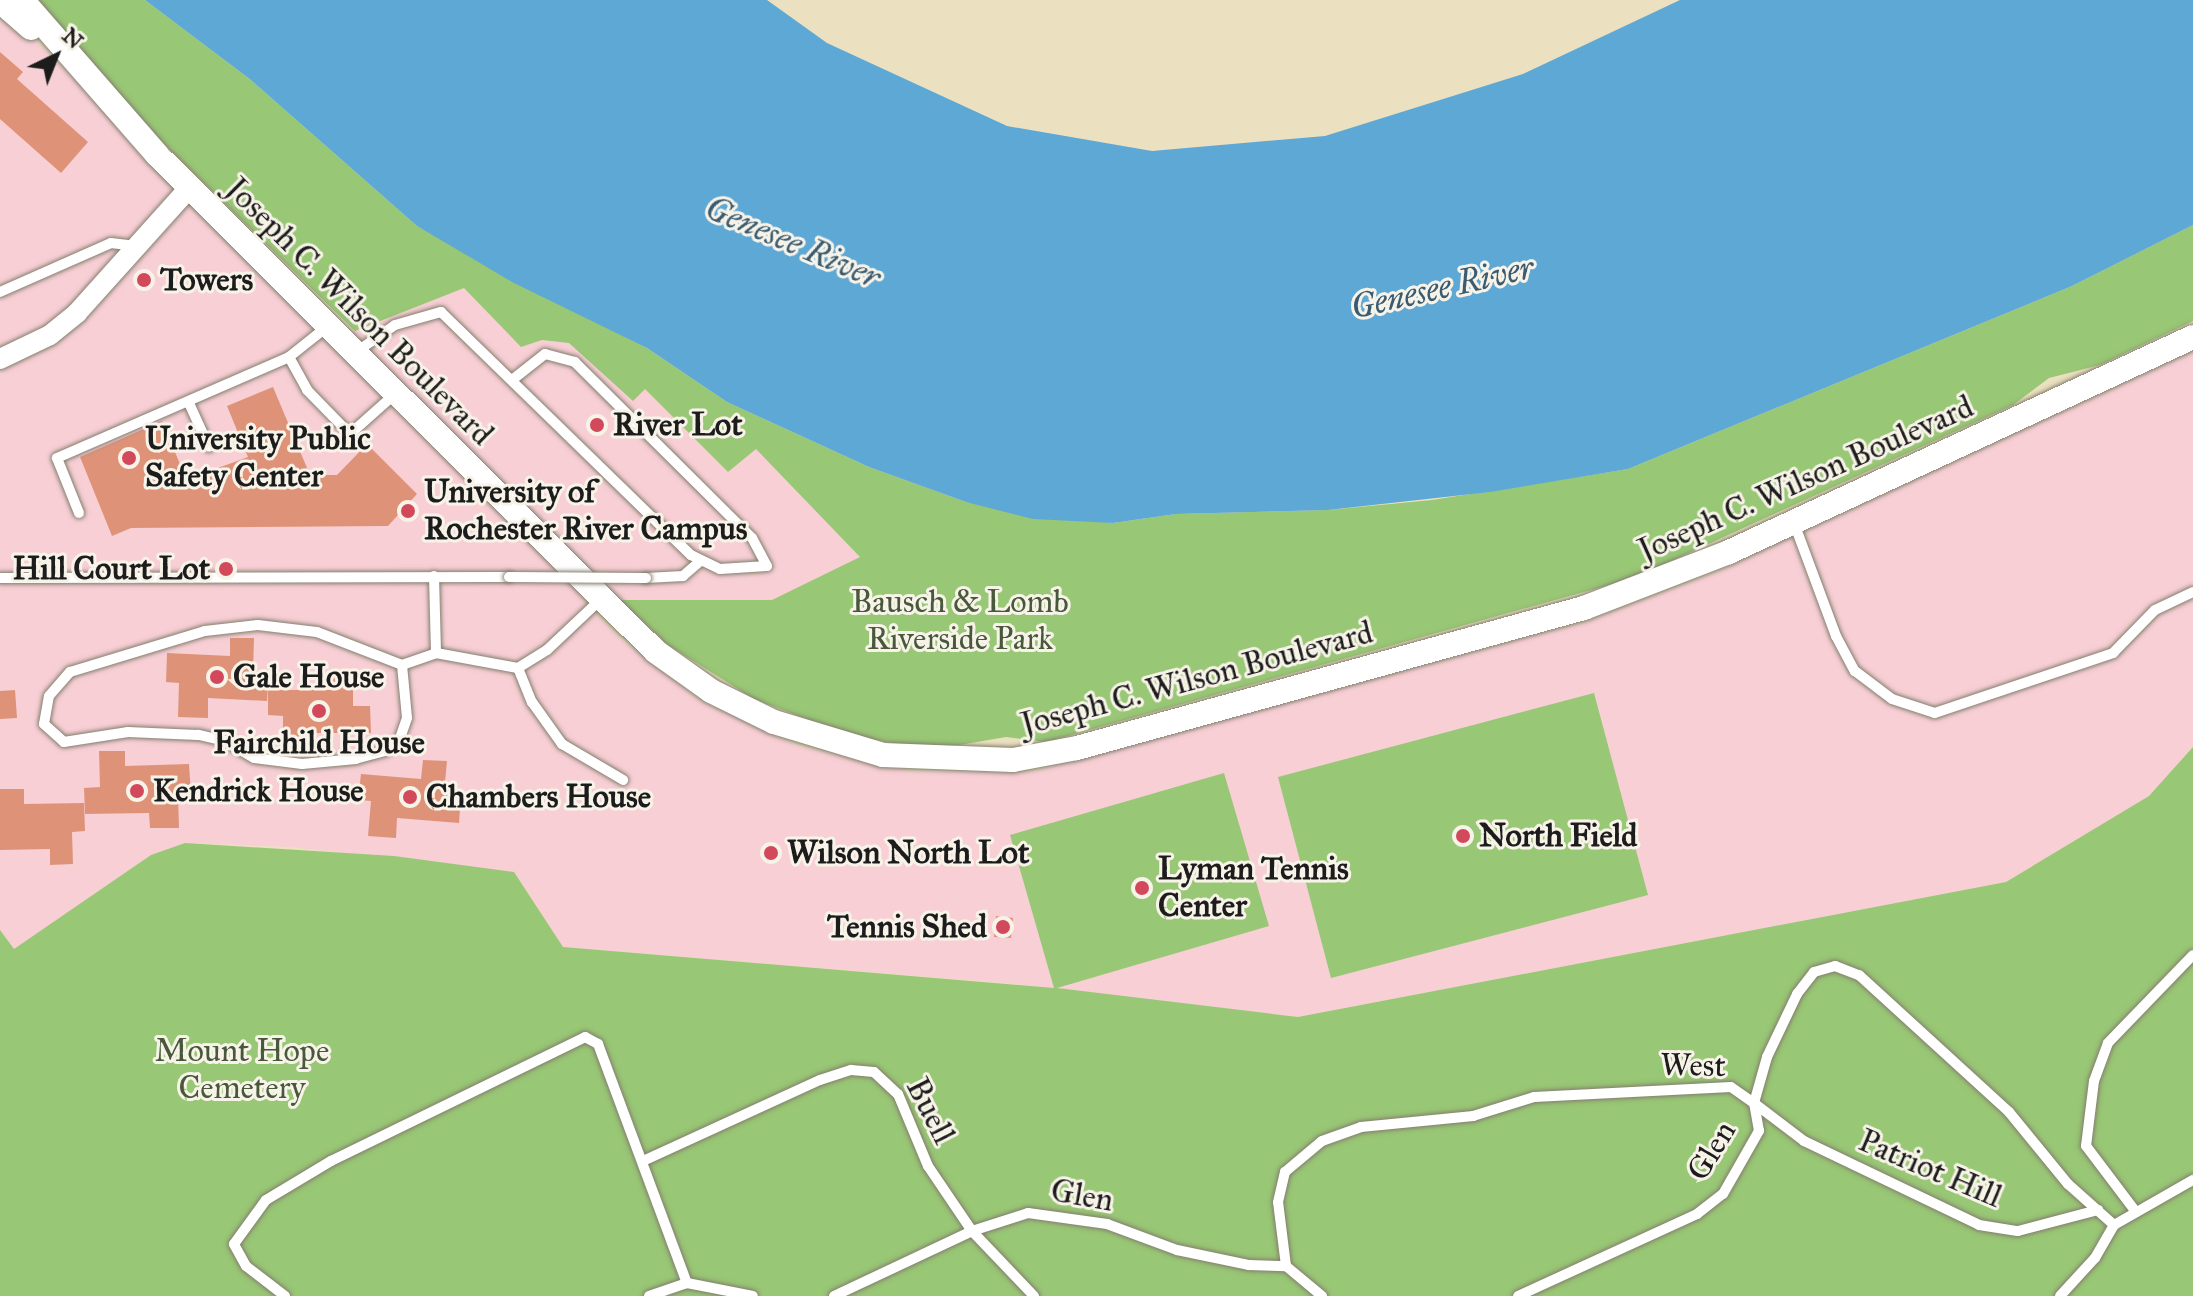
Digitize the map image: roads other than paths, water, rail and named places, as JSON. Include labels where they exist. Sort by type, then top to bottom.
[{"type":"street","name":"Joseph C. Wilson Boulevard","points":[[22,0],[83,74],[189,188],[356,352],[600,600],[692,679],[774,722],[883,755],[1013,760],[1077,748],[1584,608],[1794,523],[2193,337]]},
{"type":"street","name":"Joseph C. Wilson Boulevard","points":[[0,1],[83,74]]},
{"type":"street","points":[[0,359],[50,335],[77,313],[189,188]]},
{"type":"lane","points":[[0,292],[111,243],[134,246]]},
{"type":"lane","points":[[356,352],[395,325],[441,312],[699,562],[720,569],[767,566],[752,538],[575,362],[545,354],[512,380]]},
{"type":"lane","points":[[79,513],[57,458],[289,357],[329,325]]},
{"type":"lane","points":[[289,357],[307,390],[350,434],[396,393]]},
{"type":"lane","points":[[189,403],[209,447]]},
{"type":"lane","points":[[1794,523],[1836,636],[1855,671],[1892,699],[1935,713],[2113,653],[2155,610],[2193,592]]},
{"type":"lane","points":[[0,578],[646,578],[683,576],[699,562]]},
{"type":"lane","points":[[434,576],[436,653]]},
{"type":"lane","points":[[402,665],[404,734],[385,751],[344,762],[254,758],[225,741],[170,733],[64,742],[44,724],[43,711],[61,677],[205,631],[298,628],[358,643],[402,665],[436,653],[518,668],[547,650],[600,600]]},
{"type":"lane","points":[[518,668],[532,702],[562,744],[623,780]]},
{"type":"lane","points":[[2136,1212],[2086,1146],[2094,1081],[2108,1043],[2193,955]]},
{"type":"lane","name":"West","points":[[1286,1266],[1278,1202],[1285,1172],[1302,1153],[1361,1127],[1473,1116],[1534,1097],[1731,1087],[1754,1103],[1767,1057],[1797,994],[1814,972],[1835,966],[1859,975],[2009,1112],[2068,1184],[2114,1225]]},
{"type":"lane","points":[[285,1296],[246,1266],[234,1244],[266,1200],[331,1161],[585,1037],[598,1044],[687,1283]]},
{"type":"lane","name":"Buell","points":[[643,1161],[820,1080],[851,1070],[874,1072],[898,1094],[928,1166],[972,1231],[1034,1296]]},
{"type":"lane","name":"Patriot Hill","points":[[1754,1103],[1804,1141],[1979,1225],[2018,1231],[2098,1210]]},
{"type":"lane","name":"Glen","points":[[1518,1296],[1697,1214],[1723,1194],[1759,1131],[1754,1103]]},
{"type":"lane","points":[[2060,1296],[2095,1258],[2114,1225],[2193,1180]]},
{"type":"lane","name":"Glen","points":[[834,1296],[972,1231],[1028,1213],[1107,1224],[1177,1250],[1249,1265],[1286,1266]]},
{"type":"lane","points":[[1286,1266],[1322,1296]]},
{"type":"lane","points":[[649,1296],[687,1283],[753,1296]]},
{"type":"water","name":"Genesee River","points":[[145,0],[767,0],[827,43],[1007,126],[1152,151],[1325,136],[1523,74],[1680,0],[2193,0],[2193,225],[2072,286],[1628,469],[1490,492],[1328,510],[1176,514],[1113,523],[1033,519],[966,502],[869,467],[727,402],[647,348],[514,283],[417,226],[251,80]]},
{"type":"place","name":"Towers","points":[[144,280]]},
{"type":"place","name":"River Lot","points":[[597,425]]},
{"type":"place","name":"University Public Safety Center","points":[[129,458]]},
{"type":"place","name":"University of Rochester River Campus","points":[[408,511]]},
{"type":"place","name":"Hill Court Lot","points":[[226,569]]},
{"type":"place","name":"Gale House","points":[[217,677]]},
{"type":"place","name":"Fairchild House","points":[[319,711]]},
{"type":"place","name":"Kendrick House","points":[[137,791]]},
{"type":"place","name":"Chambers House","points":[[410,797]]},
{"type":"place","name":"North Field","points":[[1463,836]]},
{"type":"place","name":"Wilson North Lot","points":[[771,853]]},
{"type":"place","name":"Lyman Tennis Center","points":[[1142,888]]},
{"type":"place","name":"Tennis Shed","points":[[1003,927]]},
{"type":"park label","name":"Bausch & Lomb Riverside Park","points":[[960,622]]},
{"type":"park label","name":"Mount Hope Cemetery","points":[[242,1070]]}]
